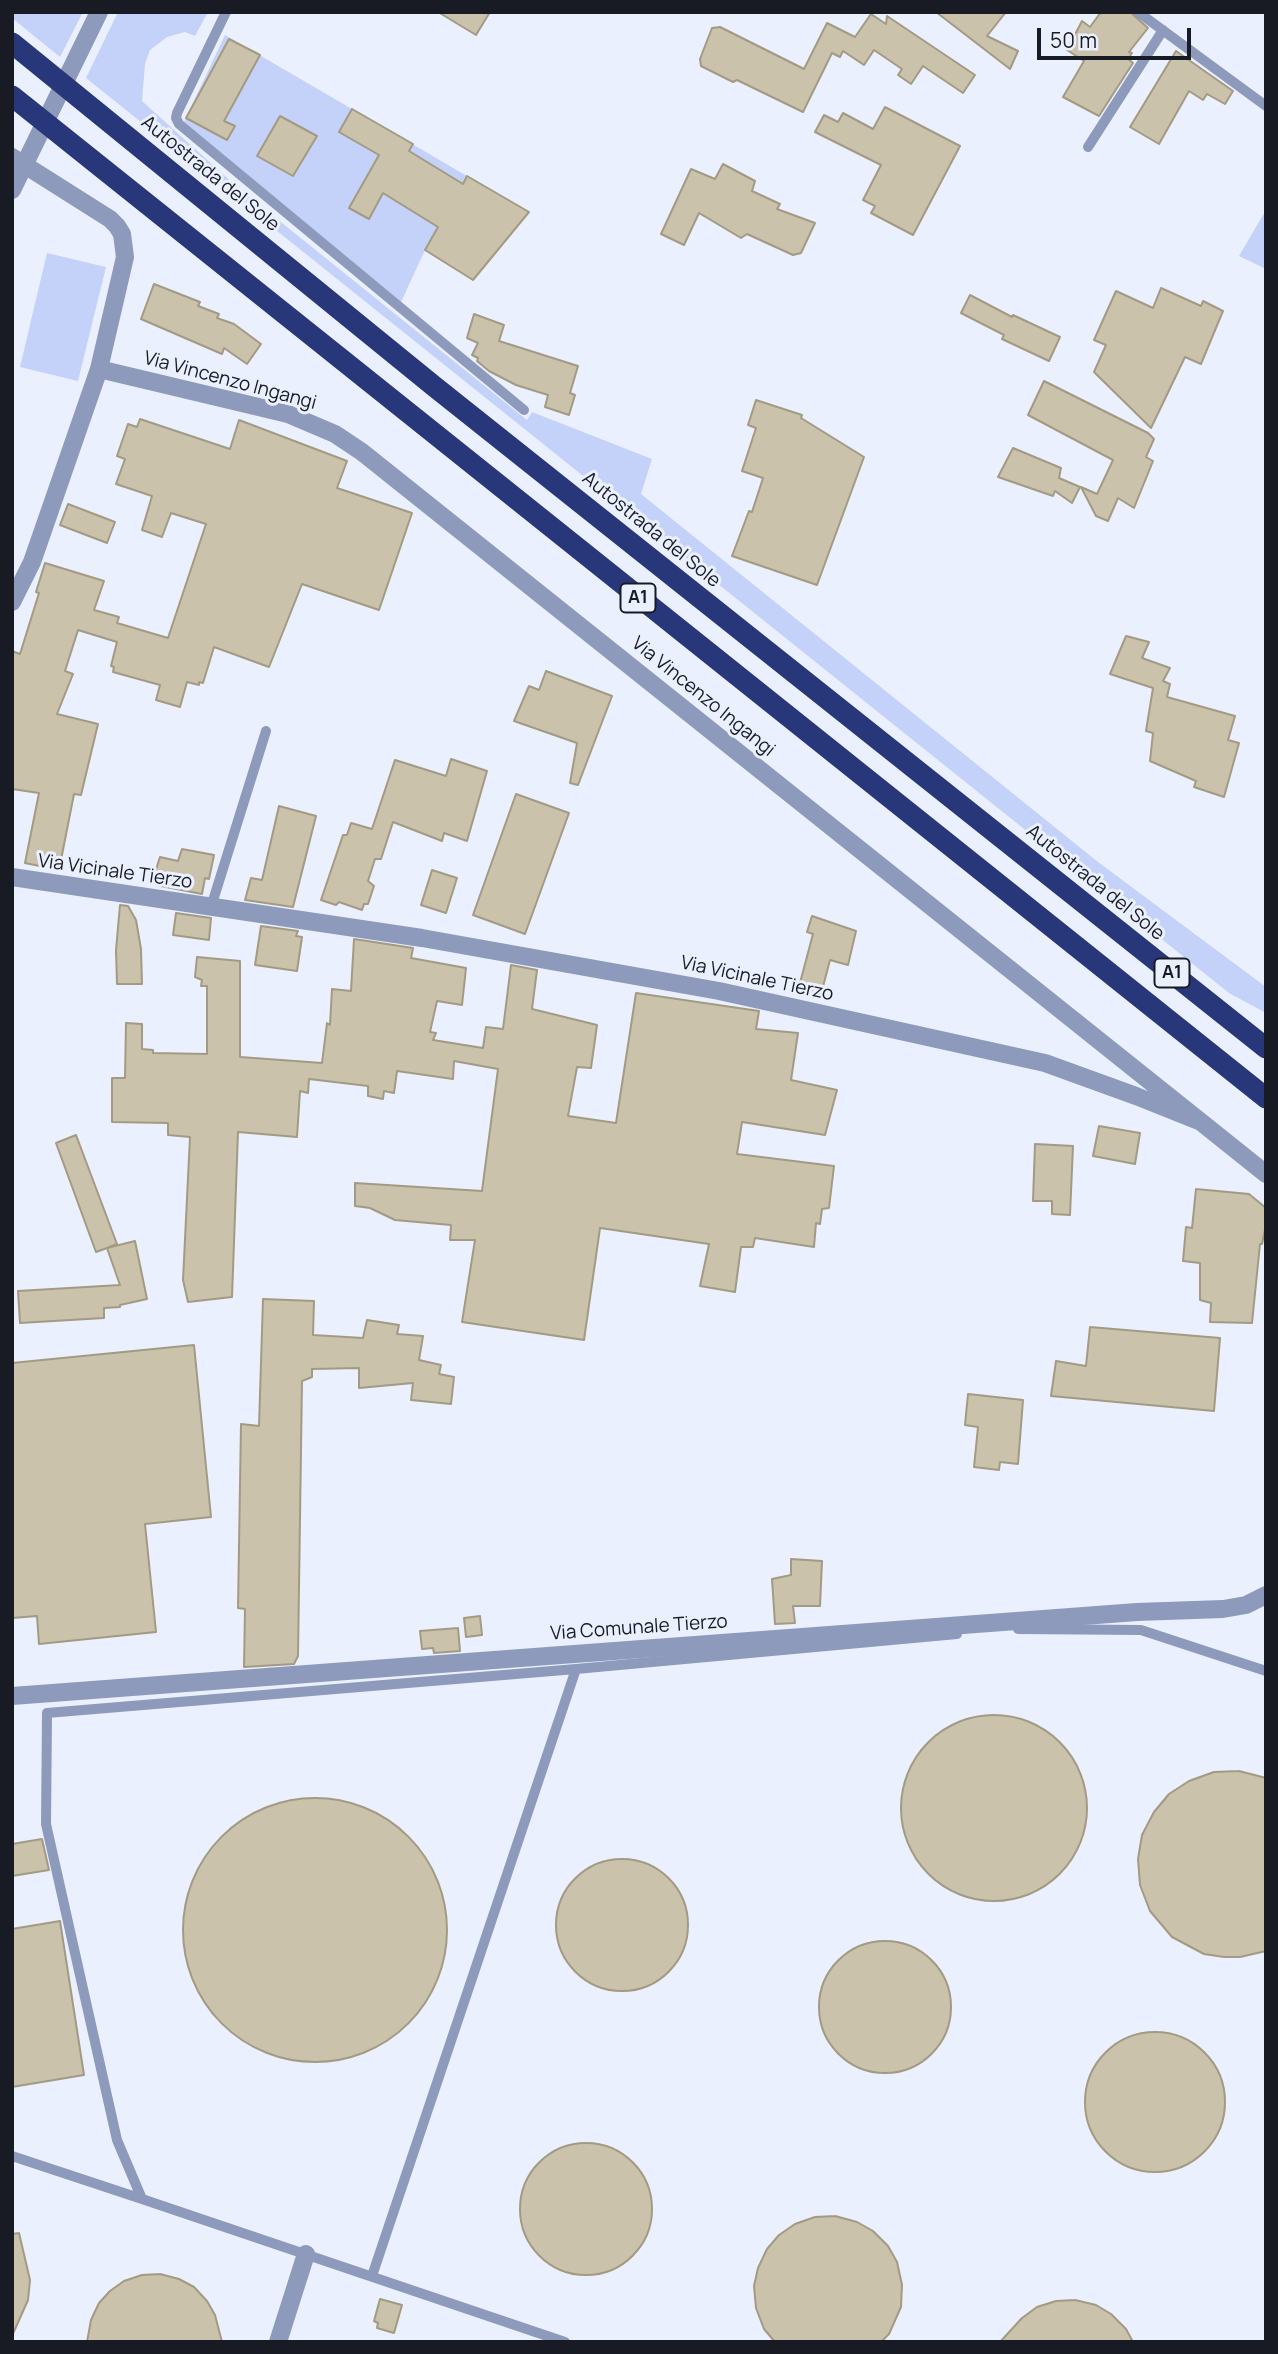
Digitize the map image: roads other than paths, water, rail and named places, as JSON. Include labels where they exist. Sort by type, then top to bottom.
[{"type":"highway","name":"Autostrada del Sole","points":[[12,43],[446,395],[1266,1048]]},
{"type":"highway","name":"A1","points":[[12,96],[1266,1098]]},
{"type":"highway","points":[[12,104],[86,157]]},
{"type":"street","points":[[12,190],[99,12]]},
{"type":"street","points":[[12,157],[110,219],[122,234],[125,257],[99,369],[32,562],[12,602]]},
{"type":"street","name":"Via Vincenzo Ingangi","points":[[99,369],[288,414],[335,434],[362,452],[1201,1122]]},
{"type":"street","name":"Via Vicinale Tierzo","points":[[12,877],[422,938],[719,991],[1045,1063],[1201,1122],[1266,1174]]},
{"type":"street","name":"Via Comunale Tierzo","points":[[12,1696],[1137,1612],[1223,1609],[1246,1605],[1266,1595]]},
{"type":"street","points":[[278,2342],[306,2254]]},
{"type":"lane","points":[[226,12],[177,113],[179,124],[524,410]]},
{"type":"lane","points":[[1138,12],[1266,106]]},
{"type":"lane","points":[[1088,147],[1163,30]]},
{"type":"lane","name":"Via Vicinale Tierzo","points":[[211,907],[266,732]]},
{"type":"lane","points":[[142,2199],[117,2140],[46,1824],[47,1713],[1030,1629],[1141,1630],[1266,1671]]},
{"type":"lane","points":[[372,2276],[576,1669]]},
{"type":"lane","points":[[12,2156],[565,2342]]}]
